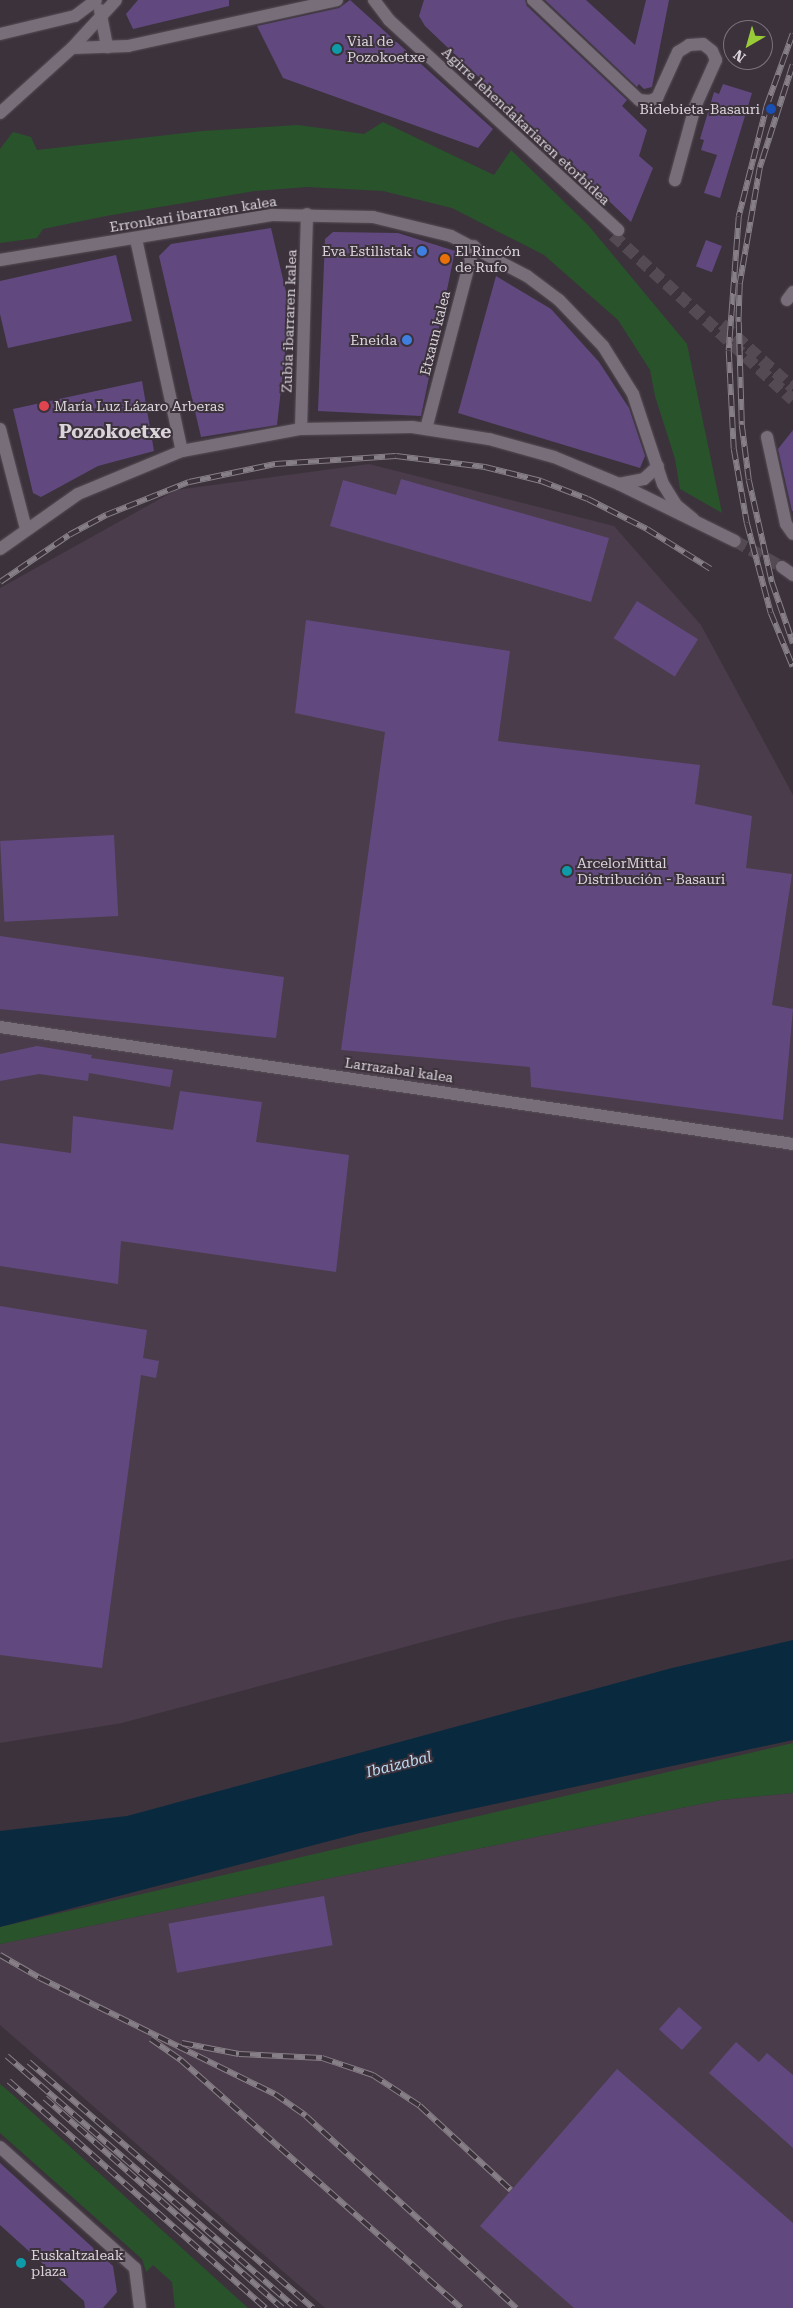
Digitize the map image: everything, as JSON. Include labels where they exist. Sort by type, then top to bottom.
[{"type":"street","points":[[0,34],[31,29],[75,16],[98,0],[107,47]]},
{"type":"street","points":[[0,113],[72,48],[116,0]]},
{"type":"street","points":[[72,48],[128,46],[337,0]]},
{"type":"street","name":"Agirre lehendakariaren etorbidea","points":[[374,0],[389,20],[618,230]]},
{"type":"street","points":[[533,0],[639,100],[649,101],[657,98],[678,52],[689,45],[703,44],[712,51],[716,60],[695,107],[675,180]]},
{"type":"street","points":[[75,16],[89,29]]},
{"type":"street","points":[[0,108],[14,99]]},
{"type":"street","name":"Erronkari ibarraren kalea","points":[[0,260],[272,215],[307,214],[374,217],[450,236],[474,246],[527,276],[559,300],[603,346],[632,394],[663,484],[676,505],[693,520]]},
{"type":"street","name":"Zubia ibarraren kalea","points":[[301,428],[307,214]]},
{"type":"street","points":[[136,239],[182,451]]},
{"type":"street","name":"Etxaun kalea","points":[[426,429],[474,246]]},
{"type":"street","points":[[0,548],[78,494],[182,451],[301,428],[426,429],[489,439],[554,457],[619,484],[735,541]]},
{"type":"street","points":[[0,429],[26,529]]},
{"type":"street","points":[[767,437],[786,524],[793,534]]},
{"type":"street","points":[[619,484],[644,479],[658,466]]},
{"type":"street","points":[[782,567],[793,575]]},
{"type":"street","name":"Larrazabal kalea","points":[[0,1027],[793,1144]]},
{"type":"street","points":[[0,2147],[135,2268],[140,2308]]},
{"type":"shaded area","points":[[369,464],[614,526],[701,625],[793,795],[793,1559],[501,1621],[122,1723],[0,1743],[0,588],[176,490]]},
{"type":"shaded area","points":[[793,1793],[793,2308],[325,2308],[0,2025],[0,1944],[721,1800]]},
{"type":"green space","points":[[383,122],[494,175],[511,150],[588,225],[687,344],[722,513],[680,489],[675,459],[655,396],[650,370],[618,320],[544,255],[452,208],[383,191],[307,187],[255,191],[106,216],[43,229],[37,238],[0,243],[0,149],[13,132],[31,137],[37,150],[202,131],[298,125],[364,134]]},
{"type":"green space","points":[[793,1743],[793,1793],[721,1800],[0,1944],[0,1927]]},
{"type":"green space","points":[[0,2084],[248,2308],[175,2308],[172,2282],[153,2265],[146,2272],[142,2259],[0,2133]]},
{"type":"water","name":"Ibaizabal","points":[[793,1640],[793,1740],[360,1833],[0,1927],[0,1831],[127,1816],[672,1668]]},
{"type":"building","points":[[138,0],[229,0],[229,6],[133,29],[126,14]]},
{"type":"building","name":"Vial de Pozokoetxe","points":[[350,0],[493,129],[478,148],[283,78],[257,26],[339,8]]},
{"type":"building","points":[[424,0],[525,0],[527,6],[627,100],[622,106],[647,130],[639,156],[653,168],[631,222],[425,26],[419,16]]},
{"type":"building","points":[[545,0],[586,0],[635,45],[646,0],[669,0],[652,87],[644,89],[639,84],[637,87]]},
{"type":"building","points":[[723,84],[752,93],[720,198],[704,193],[717,155],[701,150],[704,140],[700,139],[714,92],[719,94]]},
{"type":"building","points":[[271,228],[290,309],[277,425],[201,437],[159,256],[171,244]]},
{"type":"building","points":[[333,232],[398,233],[455,251],[421,416],[318,411],[325,239]]},
{"type":"building","points":[[706,240],[722,246],[712,272],[696,266]]},
{"type":"building","points":[[116,255],[132,321],[8,348],[0,314],[0,281]]},
{"type":"building","points":[[496,276],[551,309],[599,362],[629,408],[645,456],[640,468],[458,413]]},
{"type":"building","points":[[142,381],[154,451],[98,466],[41,497],[33,493],[13,409]]},
{"type":"building","points":[[793,430],[793,511],[792,511],[778,449]]},
{"type":"building","points":[[401,479],[609,538],[591,602],[330,526],[343,480],[396,495]]},
{"type":"building","points":[[637,601],[698,639],[675,676],[614,638]]},
{"type":"building","name":"ArcelorMittal Distribución - Basauri","points":[[306,620],[510,651],[498,741],[700,765],[695,804],[752,816],[746,868],[792,874],[772,1005],[793,1009],[783,1120],[531,1087],[530,1067],[341,1050],[385,732],[295,713]]},
{"type":"building","points":[[114,835],[118,916],[4,922],[0,841]]},
{"type":"building","points":[[0,936],[284,977],[276,1038],[0,1009]]},
{"type":"building","points":[[37,1046],[92,1055],[91,1058],[173,1070],[170,1087],[89,1073],[88,1081],[39,1074],[0,1081],[0,1054]]},
{"type":"building","points":[[180,1091],[262,1102],[256,1142],[349,1155],[336,1272],[121,1241],[118,1284],[0,1266],[0,1143],[71,1153],[73,1116],[173,1130]]},
{"type":"building","points":[[0,1306],[147,1330],[143,1358],[159,1361],[156,1378],[141,1375],[102,1668],[0,1655]]},
{"type":"building","points":[[324,1896],[333,1945],[177,1973],[168,1923]]},
{"type":"building","points":[[679,2007],[702,2028],[682,2050],[659,2029]]},
{"type":"building","points":[[736,2042],[759,2062],[767,2053],[793,2075],[793,2148],[709,2073]]},
{"type":"building","points":[[617,2069],[793,2223],[793,2308],[574,2308],[480,2226]]},
{"type":"building","points":[[0,2163],[113,2266],[117,2292],[103,2308],[85,2308],[84,2301],[0,2225]]},
{"type":"tunnel","points":[[613,235],[793,400]]},
{"type":"tunnel","points":[[722,324],[793,388]]},
{"type":"tunnel","points":[[735,541],[782,567]]},
{"type":"railway","points":[[793,34],[767,106],[739,217],[729,351],[734,449],[747,523],[771,613],[793,667]]},
{"type":"railway","points":[[793,65],[760,168],[740,284],[739,322],[742,425],[749,480],[772,582],[793,643]]},
{"type":"railway","points":[[0,582],[69,535],[106,515],[189,482],[275,464],[396,456],[485,467],[541,481],[588,499],[647,529],[711,569]]},
{"type":"railway","points":[[0,1955],[40,1978],[275,2094],[306,2116],[516,2308]]},
{"type":"railway","points":[[151,2039],[181,2060],[461,2308]]},
{"type":"railway","points":[[182,2043],[239,2054],[322,2058],[373,2075],[420,2106],[511,2190]]},
{"type":"railway","points":[[7,2056],[296,2308]]},
{"type":"railway","points":[[29,2062],[313,2308]]},
{"type":"railway","points":[[9,2081],[266,2308]]},
{"type":"railway","points":[[45,2098],[282,2308]]},
{"type":"place","name":"Vial de Pozokoetxe","points":[[337,49]]},
{"type":"place","name":"Bidebieta-Basauri","points":[[771,109]]},
{"type":"place","name":"Eva Estilistak","points":[[422,251]]},
{"type":"place","name":"El Rincón de Rufo","points":[[445,259]]},
{"type":"place","name":"Eneida","points":[[407,340]]},
{"type":"place","name":"María Luz Lázaro Arberas","points":[[44,406]]},
{"type":"place","name":"ArcelorMittal Distribución - Basauri","points":[[567,871]]},
{"type":"place","name":"Euskaltzaleak plaza","points":[[21,2263]]},
{"type":"district","name":"Pozokoetxe","points":[[115,432]]}]
